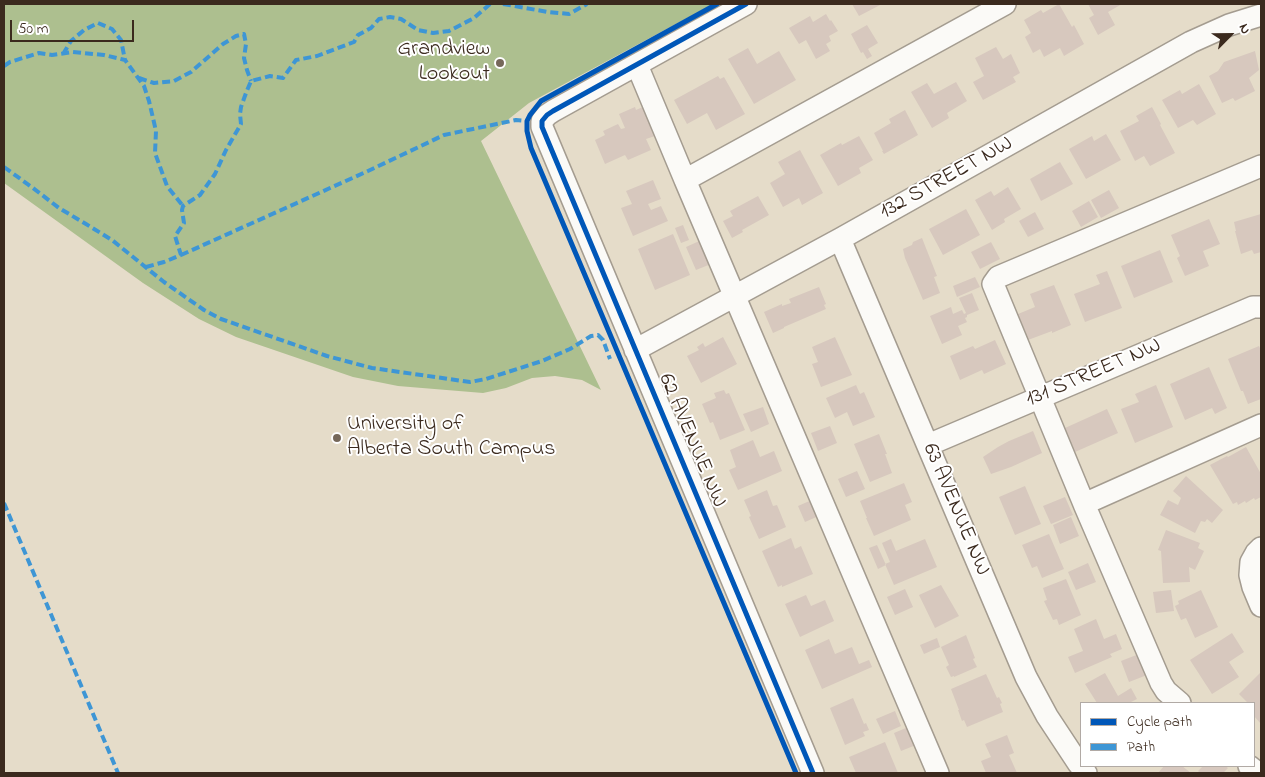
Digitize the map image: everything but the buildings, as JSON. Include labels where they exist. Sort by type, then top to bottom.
[{"type":"street","points":[[746,4],[637,65],[938,773]]},
{"type":"street","points":[[685,180],[1005,4]]},
{"type":"street","name":"132 STREET NW","points":[[635,350],[840,239],[1191,42],[1228,25],[1261,15]]},
{"type":"street","name":"62 AVENUE NW","points":[[637,65],[553,111],[542,121],[542,128],[814,773]]},
{"type":"street","points":[[1179,702],[1166,691],[1161,683],[1084,504],[993,284],[998,277],[1261,166]]},
{"type":"street","name":"63 AVENUE NW","points":[[840,239],[1026,677],[1047,716],[1080,766]]},
{"type":"street","name":"131 STREET NW","points":[[928,445],[1253,307],[1261,307]]},
{"type":"street","points":[[1084,504],[1261,425]]},
{"type":"street","points":[[1256,555],[1250,575],[1261,606]]},
{"type":"green space","points":[[4,4],[713,4],[529,103],[481,141],[601,390],[582,380],[555,376],[532,378],[506,388],[483,393],[398,386],[353,377],[236,337],[199,319],[143,283],[4,183]]},
{"type":"marked path","points":[[146,267],[181,255],[175,236],[184,223],[183,206],[200,195],[215,174],[241,124],[241,107],[251,81],[270,76],[283,78],[296,60],[317,56],[354,42],[358,35],[371,28],[379,19],[390,17],[401,19],[418,30],[433,33],[449,31],[474,18],[490,4]]},
{"type":"marked path","points":[[503,4],[569,14],[587,4]]},
{"type":"marked path","points":[[63,54],[71,41],[84,30],[98,23],[112,29],[121,40],[125,60]]},
{"type":"marked path","points":[[139,78],[154,83],[174,81],[191,72],[223,44],[236,36],[244,34],[246,44],[244,58],[251,81]]},
{"type":"marked path","points":[[4,66],[10,62],[39,53],[52,55],[73,52],[104,55],[125,60],[144,86],[156,131],[155,153],[167,186],[183,206]]},
{"type":"marked path","points":[[181,255],[444,135],[516,120],[527,121]]},
{"type":"marked path","points":[[4,167],[59,208],[112,240],[164,282],[204,310],[221,319],[327,356],[372,368],[470,382],[486,379],[542,361],[570,349],[591,336],[598,335],[603,340],[610,359]]},
{"type":"marked path","points":[[4,503],[118,773]]},
{"type":"cycle path","points":[[717,4],[541,101],[527,121],[527,131],[531,148],[796,773]]},
{"type":"cycle path","points":[[746,4],[553,111],[542,121],[542,127],[813,773]]},
{"type":"place","name":"Grandview Lookout","points":[[500,63]]},
{"type":"place","name":"University of Alberta South Campus","points":[[337,438]]}]
